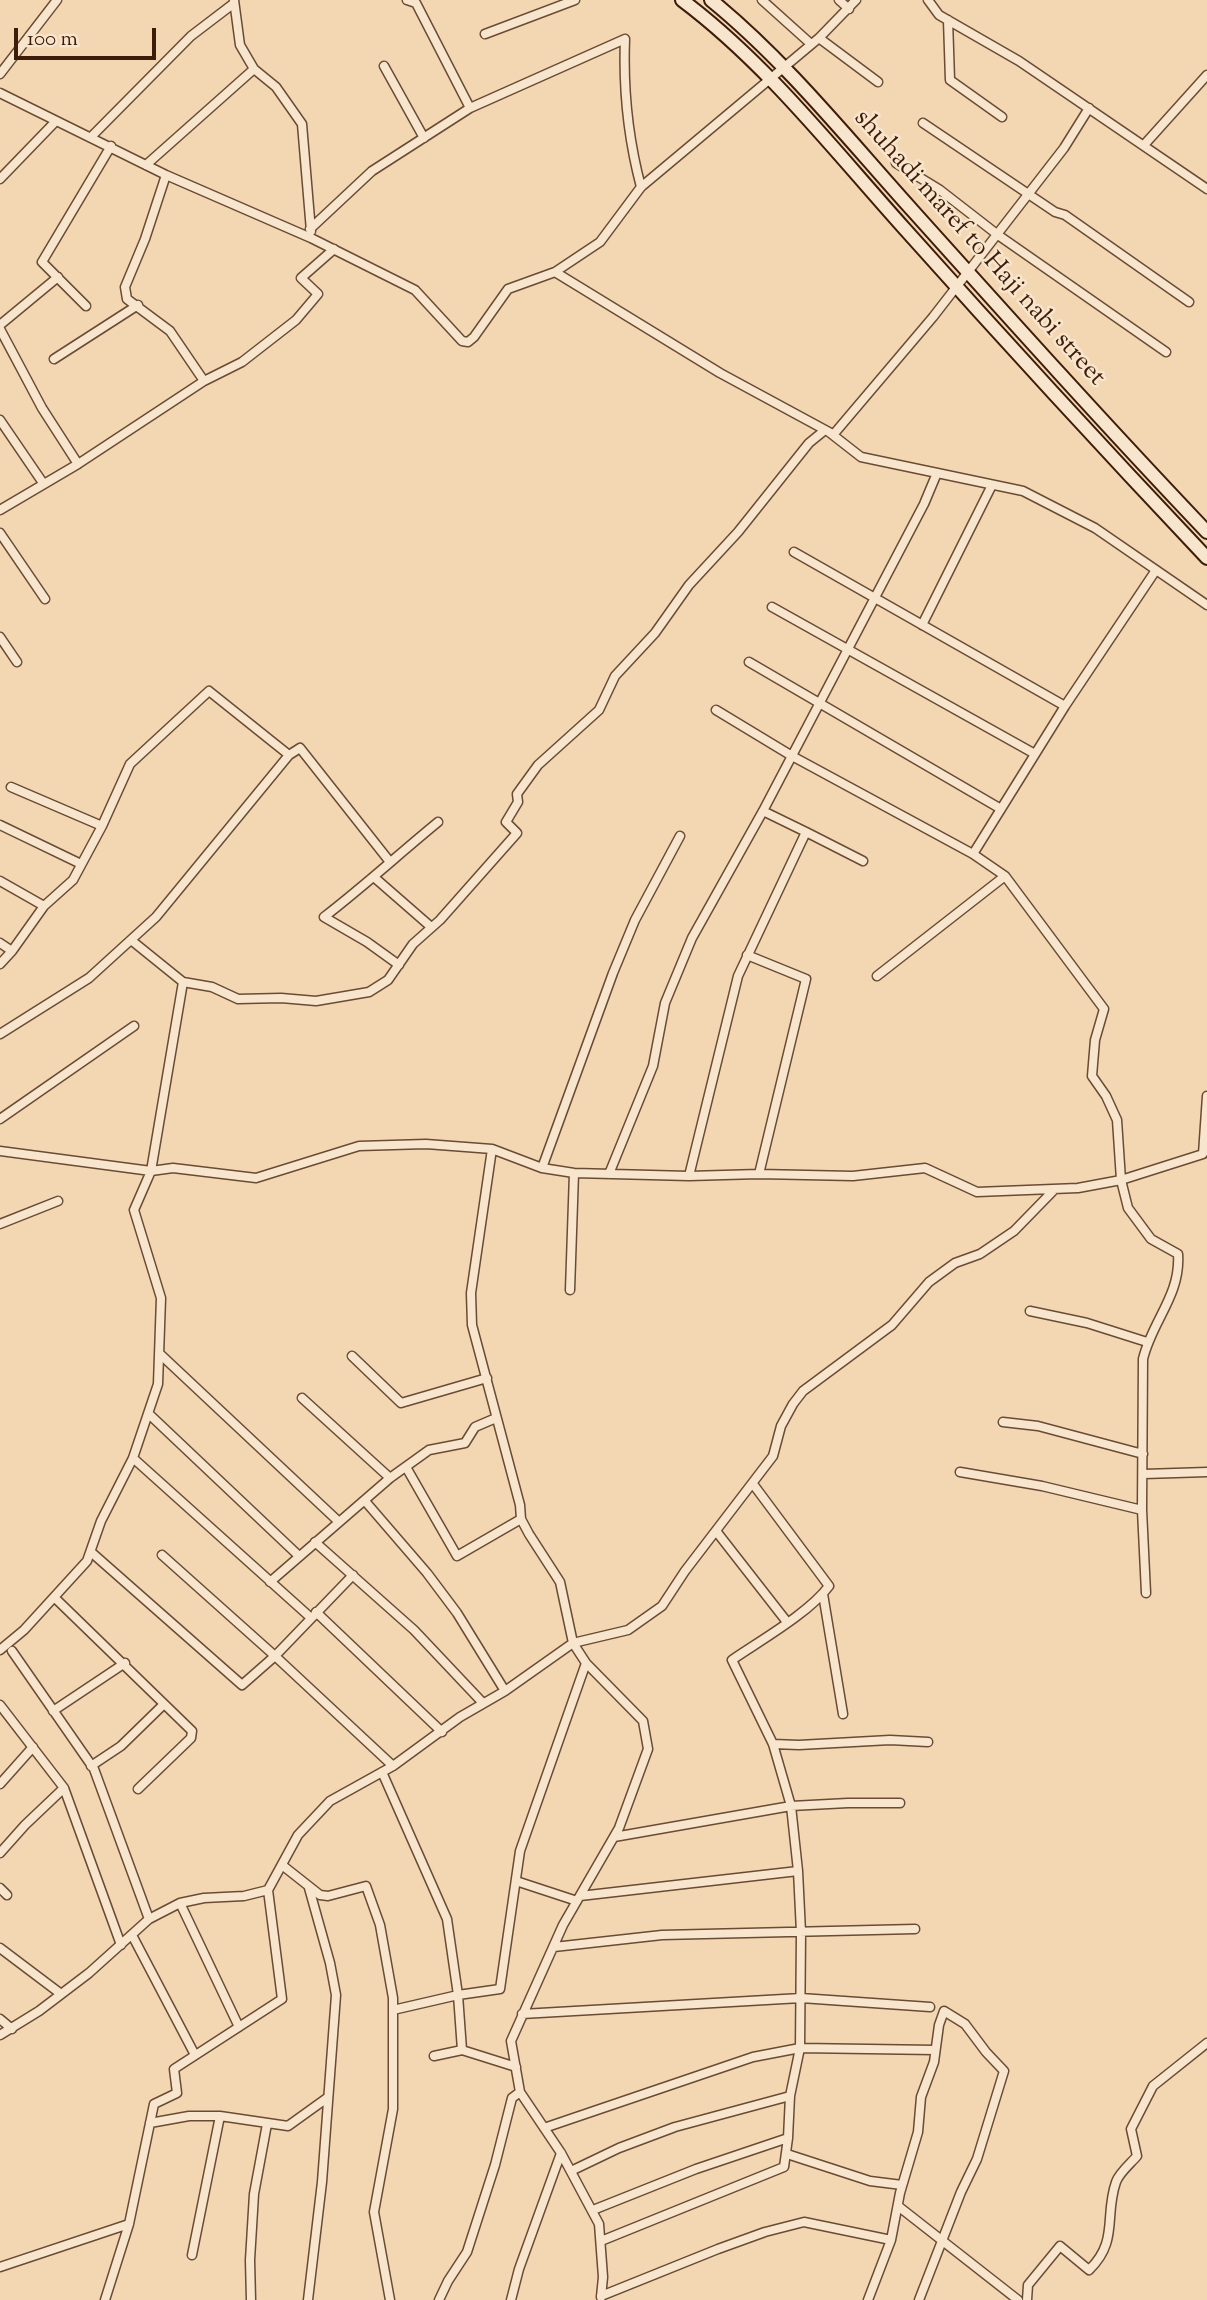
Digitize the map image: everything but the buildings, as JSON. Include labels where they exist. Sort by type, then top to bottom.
[{"type":"main road","points":[[682,0],[723,33],[768,79],[1207,558]]},
{"type":"main road","name":"shuhadi maref to Haji nabi street","points":[[711,0],[735,19],[782,68],[1207,532]]},
{"type":"street","points":[[0,74],[57,0]]},
{"type":"street","points":[[485,34],[575,0]]},
{"type":"street","points":[[762,0],[815,41],[878,82]]},
{"type":"street","points":[[839,0],[849,9]]},
{"type":"street","points":[[0,106],[4,95],[166,175],[311,234],[334,249],[415,290],[462,341],[468,342],[508,289],[555,272],[600,242],[641,187],[815,41],[856,0]]},
{"type":"street","points":[[928,0],[939,15],[1019,61],[1207,188]]},
{"type":"street","points":[[415,1],[470,108]]},
{"type":"street","points":[[91,137],[191,36],[233,2],[240,45],[254,69],[276,87],[302,124],[311,234]]},
{"type":"street","points":[[948,20],[950,79],[1002,117]]},
{"type":"street","points":[[311,234],[372,171],[470,108],[625,39],[623,86],[632,154],[641,187]]},
{"type":"street","points":[[384,66],[424,138]]},
{"type":"street","points":[[146,165],[254,69]]},
{"type":"street","points":[[1144,145],[1207,75]]},
{"type":"street","points":[[131,940],[183,982],[212,988],[238,999],[282,998],[316,1001],[369,992],[388,979],[413,944],[430,926],[440,920],[517,833],[506,822],[518,802],[517,794],[538,765],[599,710],[615,676],[655,633],[689,585],[738,532],[809,443],[829,433],[894,365],[1065,148],[1090,108]]},
{"type":"street","points":[[0,179],[56,121]]},
{"type":"street","points":[[923,123],[1055,212],[1065,215],[1189,302]]},
{"type":"street","points":[[86,306],[42,262],[111,146]]},
{"type":"street","points":[[896,163],[940,190],[1166,352]]},
{"type":"street","points":[[166,175],[145,239],[125,286],[127,299],[170,331],[204,381]]},
{"type":"street","points":[[0,510],[78,464],[204,381],[242,362],[296,320],[317,294],[301,278],[334,249]]},
{"type":"street","points":[[555,272],[720,373],[829,433],[861,457],[1023,491],[1083,522],[1207,606]]},
{"type":"street","points":[[58,277],[0,327],[42,408],[78,464]]},
{"type":"street","points":[[54,359],[138,305]]},
{"type":"street","points":[[0,420],[43,484]]},
{"type":"street","points":[[609,1174],[653,1066],[665,1003],[692,938],[792,756],[924,504],[937,473]]},
{"type":"street","points":[[922,625],[992,485]]},
{"type":"street","points":[[0,533],[46,599]]},
{"type":"street","points":[[794,552],[1065,706]]},
{"type":"street","points":[[973,855],[1065,706],[1156,570]]},
{"type":"street","points":[[772,607],[1035,754]]},
{"type":"street","points":[[0,637],[18,662]]},
{"type":"street","points":[[749,662],[1001,809]]},
{"type":"street","points":[[0,964],[44,906],[73,880],[102,826],[130,764],[209,691],[289,755]]},
{"type":"street","points":[[716,710],[792,756],[973,855],[1005,876],[1073,971],[1104,1009],[1095,1040],[1093,1076],[1117,1121],[1121,1180],[1128,1208],[1151,1239],[1178,1254],[1179,1272],[1160,1320],[1147,1342],[1143,1359],[1142,1510],[1146,1593]]},
{"type":"street","points":[[0,1034],[89,978],[156,917],[289,755],[300,748],[390,862]]},
{"type":"street","points":[[11,787],[102,826]]},
{"type":"street","points":[[763,811],[863,861]]},
{"type":"street","points":[[399,965],[367,942],[324,917],[375,878],[438,822]]},
{"type":"street","points":[[0,825],[81,864]]},
{"type":"street","points":[[689,1176],[738,976],[806,832]]},
{"type":"street","points":[[542,1168],[612,973],[635,920],[680,836]]},
{"type":"street","points":[[877,976],[1005,876]]},
{"type":"street","points":[[375,878],[430,926]]},
{"type":"street","points":[[0,881],[44,906]]},
{"type":"street","points":[[0,943],[12,951]]},
{"type":"street","points":[[747,955],[806,979],[759,1174]]},
{"type":"street","points":[[0,1650],[24,1630],[87,1561],[101,1521],[133,1458],[150,1415],[158,1384],[160,1297],[135,1210],[151,1171],[183,982]]},
{"type":"street","points":[[0,1119],[134,1026]]},
{"type":"street","points":[[0,1151],[151,1171],[173,1168],[256,1178],[359,1146],[426,1144],[492,1149],[542,1168],[575,1173],[853,1176],[925,1168],[977,1192],[1053,1191],[1121,1180],[1203,1154],[1207,1096]]},
{"type":"street","points":[[492,1149],[471,1293],[472,1325],[521,1518],[528,1534],[560,1582],[573,1643],[586,1663],[643,1721],[648,1749],[614,1837],[554,1947],[511,2041],[520,2092],[561,2153],[599,2224],[602,2298],[718,2249],[765,2232],[804,2222],[891,2240]]},
{"type":"street","points":[[570,1290],[575,1173]]},
{"type":"street","points":[[105,2300],[129,2224],[154,2104],[177,2093],[174,2068],[282,1999],[268,1891],[298,1835],[330,1801],[393,1766],[482,1702],[505,1690],[573,1643],[628,1630],[662,1606],[773,1455],[781,1426],[803,1391],[892,1325],[929,1282],[1014,1231],[1053,1191]]},
{"type":"street","points":[[0,1211],[4,1222],[58,1201]]},
{"type":"street","points":[[1030,1311],[1087,1323],[1147,1342]]},
{"type":"street","points":[[160,1354],[338,1521]]},
{"type":"street","points":[[352,1356],[401,1403],[487,1378]]},
{"type":"street","points":[[302,1398],[390,1478]]},
{"type":"street","points":[[150,1415],[299,1556]]},
{"type":"street","points":[[270,1582],[390,1478],[429,1450],[465,1443],[475,1427],[496,1418]]},
{"type":"street","points":[[1003,1422],[1038,1426],[1143,1454]]},
{"type":"street","points":[[133,1458],[442,1732]]},
{"type":"street","points":[[406,1467],[457,1556],[521,1518]]},
{"type":"street","points":[[960,1472],[1042,1486],[1142,1510]]},
{"type":"street","points":[[1144,1474],[1207,1472]]},
{"type":"street","points":[[601,2241],[784,2167],[787,2154],[790,2096],[800,2048],[802,1932],[791,1806],[773,1744],[732,1660],[787,1622],[823,1594],[829,1586],[753,1484]]},
{"type":"street","points":[[365,1501],[427,1573],[457,1613],[505,1690]]},
{"type":"street","points":[[716,1531],[787,1622]]},
{"type":"street","points":[[315,1542],[414,1630],[482,1702]]},
{"type":"street","points":[[91,1552],[240,1685],[245,1684],[275,1656],[353,1575]]},
{"type":"street","points":[[162,1555],[393,1766]]},
{"type":"street","points":[[823,1594],[843,1714]]},
{"type":"street","points":[[55,1598],[125,1663],[192,1731],[191,1738],[138,1789]]},
{"type":"street","points":[[12,1651],[91,1766],[149,1919]]},
{"type":"street","points":[[53,1711],[125,1663]]},
{"type":"street","points":[[393,2010],[458,1995],[500,1989],[520,1851],[586,1663]]},
{"type":"street","points":[[91,1766],[121,1746],[162,1706]]},
{"type":"street","points":[[2,1712],[33,1746],[64,1788],[121,1945]]},
{"type":"street","points":[[773,1744],[877,1740],[928,1742]]},
{"type":"street","points":[[0,1784],[33,1746]]},
{"type":"street","points":[[382,1772],[447,1919],[458,1995],[462,2050]]},
{"type":"street","points":[[0,1853],[64,1788]]},
{"type":"street","points":[[614,1837],[791,1806],[848,1802],[900,1803]]},
{"type":"street","points":[[282,1865],[320,1895],[328,1896],[366,1886],[380,1926],[393,1998],[393,2109],[374,2212],[390,2300]]},
{"type":"street","points":[[516,1881],[579,1898],[798,1871]]},
{"type":"street","points":[[308,2300],[322,2182],[336,1995],[330,1962],[309,1886]]},
{"type":"street","points":[[0,1888],[7,1895]]},
{"type":"street","points":[[0,2035],[61,1994],[149,1919],[180,1903],[268,1891]]},
{"type":"street","points":[[180,1903],[239,2027]]},
{"type":"street","points":[[554,1947],[663,1935],[915,1929]]},
{"type":"street","points":[[132,1935],[195,2055]]},
{"type":"street","points":[[0,1948],[61,1994]]},
{"type":"street","points":[[522,2014],[801,1998],[930,2007]]},
{"type":"street","points":[[868,2300],[891,2240],[902,2185],[918,2132],[921,2097],[934,2062],[944,2011],[965,2024],[1004,2071],[977,2159],[961,2192],[919,2300]]},
{"type":"street","points":[[0,2019],[12,2028]]},
{"type":"street","points":[[1027,2300],[1027,2285],[1060,2246],[1089,2270],[1099,2261],[1109,2237],[1116,2180],[1137,2156],[1131,2129],[1153,2086],[1207,2043]]},
{"type":"street","points":[[544,2128],[753,2057],[800,2048],[935,2050]]},
{"type":"street","points":[[434,2056],[462,2050],[516,2067]]},
{"type":"street","points":[[439,2300],[467,2252],[495,2165],[512,2098],[520,2092]]},
{"type":"street","points":[[571,2171],[619,2148],[675,2127],[790,2096]]},
{"type":"street","points":[[150,2123],[189,2116],[220,2116],[288,2126],[327,2098]]},
{"type":"street","points":[[192,2255],[220,2116]]},
{"type":"street","points":[[251,2300],[250,2260],[254,2194],[267,2124]]},
{"type":"street","points":[[593,2210],[696,2169],[788,2138]]},
{"type":"street","points":[[511,2300],[519,2269],[561,2153]]},
{"type":"street","points":[[787,2154],[870,2180],[902,2185]]},
{"type":"street","points":[[898,2206],[1018,2300]]},
{"type":"street","points":[[0,2266],[129,2224]]}]
